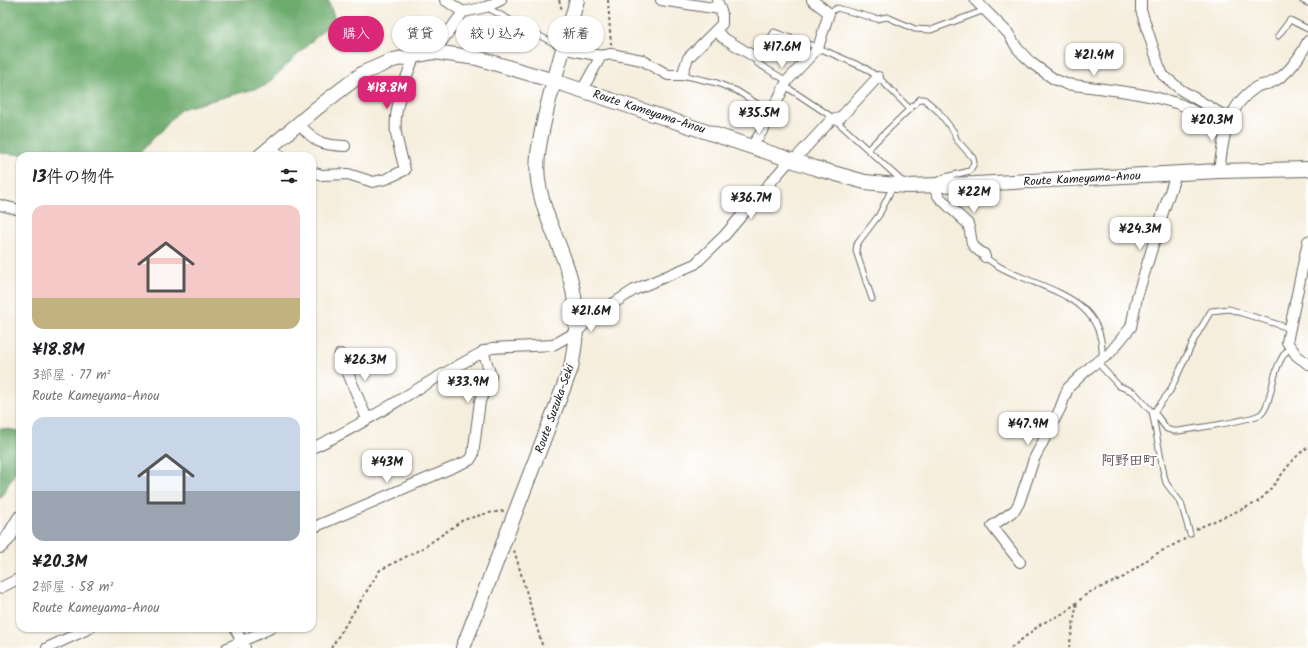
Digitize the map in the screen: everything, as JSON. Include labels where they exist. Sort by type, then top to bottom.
[{"type":"main road","name":"Route Suzuka-Seki","points":[[463,648],[571,368],[578,331],[571,280],[543,207],[538,179],[537,150],[554,81],[577,0]]},
{"type":"main road","name":"Route Kameyama-Anou","points":[[264,152],[317,108],[363,73],[393,60],[434,52],[477,58],[582,90],[849,178],[893,185],[907,186],[1308,169]]},
{"type":"main road","points":[[0,546],[8,538],[16,525]]},
{"type":"street","points":[[445,0],[464,12]]},
{"type":"street","points":[[448,33],[464,12],[486,7],[501,0]]},
{"type":"street","points":[[585,52],[642,60],[668,75],[682,75],[688,58],[722,24],[719,4],[661,0]]},
{"type":"street","points":[[752,146],[772,113],[786,83],[818,48],[829,13],[812,0]]},
{"type":"street","points":[[975,0],[1012,38],[1021,54],[1054,79],[1066,84],[1149,97],[1178,104],[1190,109],[1225,130]]},
{"type":"street","points":[[1141,0],[1141,10],[1163,75],[1181,90],[1230,118]]},
{"type":"street","points":[[716,30],[722,37],[758,59]]},
{"type":"street","points":[[1219,172],[1225,130],[1230,118],[1254,88],[1270,83],[1285,73],[1294,64],[1308,40]]},
{"type":"street","points":[[316,173],[322,175],[348,174],[373,182],[386,179],[405,170],[396,133],[396,121],[404,82],[415,55]]},
{"type":"street","points":[[582,90],[606,55]]},
{"type":"street","points":[[316,446],[367,419],[434,378],[492,348],[553,345],[578,331],[591,318],[634,290],[695,264],[725,235],[793,159],[834,120],[840,118],[878,77]]},
{"type":"street","points":[[299,124],[316,141],[330,145],[344,146]]},
{"type":"street","points":[[1020,562],[992,526],[1015,510],[1019,503],[1034,459],[1060,409],[1068,388],[1116,346],[1131,327],[1137,297],[1154,239],[1176,174]]},
{"type":"street","points":[[932,185],[939,197],[968,224],[971,243],[975,249],[984,254],[985,257]]},
{"type":"street","points":[[0,204],[16,209]]},
{"type":"street","points":[[1308,241],[1287,342],[1290,347],[1308,364]]},
{"type":"street","points":[[316,526],[470,460],[473,455],[480,400],[491,376],[484,352]]},
{"type":"street","points":[[340,354],[367,419]]},
{"type":"street","points":[[0,588],[16,580]]},
{"type":"street","points":[[47,648],[81,632]]},
{"type":"street","points":[[237,632],[243,645]]},
{"type":"street","points":[[227,648],[243,645],[264,632]]},
{"type":"lane","points":[[1302,0],[1308,3]]},
{"type":"lane","points":[[486,7],[548,40]]},
{"type":"lane","points":[[829,13],[837,8],[853,11],[871,18],[877,19],[887,17],[915,29],[931,30],[985,10]]},
{"type":"lane","points":[[1278,36],[1290,20],[1308,30]]},
{"type":"lane","points":[[907,186],[870,154],[868,149],[834,120],[757,63],[758,59],[774,32],[818,48],[865,68],[878,77],[910,109]]},
{"type":"lane","points":[[682,75],[717,83],[737,91],[772,113]]},
{"type":"lane","points":[[868,149],[920,99],[924,99],[938,111],[954,132],[956,139],[973,158],[974,163],[970,171],[945,176],[932,185]]},
{"type":"lane","points":[[872,300],[856,251],[857,244],[879,215],[893,185]]},
{"type":"lane","points":[[985,257],[1005,269],[1057,291],[1087,314],[1101,335],[1099,361],[1119,386],[1134,392],[1167,429],[1173,431],[1258,415],[1263,412],[1267,404],[1277,366],[1282,356],[1290,347]]},
{"type":"lane","points":[[1190,534],[1181,503],[1166,482],[1153,412],[1170,391],[1195,338],[1211,311],[1229,309],[1289,328]]},
{"type":"path","points":[[606,55],[612,36],[608,0]]},
{"type":"path","points":[[1011,648],[1041,624],[1057,617],[1088,593],[1124,577],[1154,555],[1187,538],[1195,529],[1224,518],[1260,500],[1275,483],[1290,462],[1308,447]]},
{"type":"path","points":[[331,648],[380,570],[422,548],[463,520],[488,513],[503,511],[516,512]]},
{"type":"path","points":[[505,540],[516,554],[543,648]]},
{"type":"path","points":[[1069,648],[1077,602]]},
{"type":"green space","points":[[0,0],[328,0],[334,16],[328,16],[328,26],[265,86],[181,109],[141,152],[16,152],[16,154],[0,153]]},
{"type":"green space","points":[[0,428],[16,430],[16,471],[0,499]]},
{"type":"district","name":"阿野田町","points":[[1129,461]]}]
